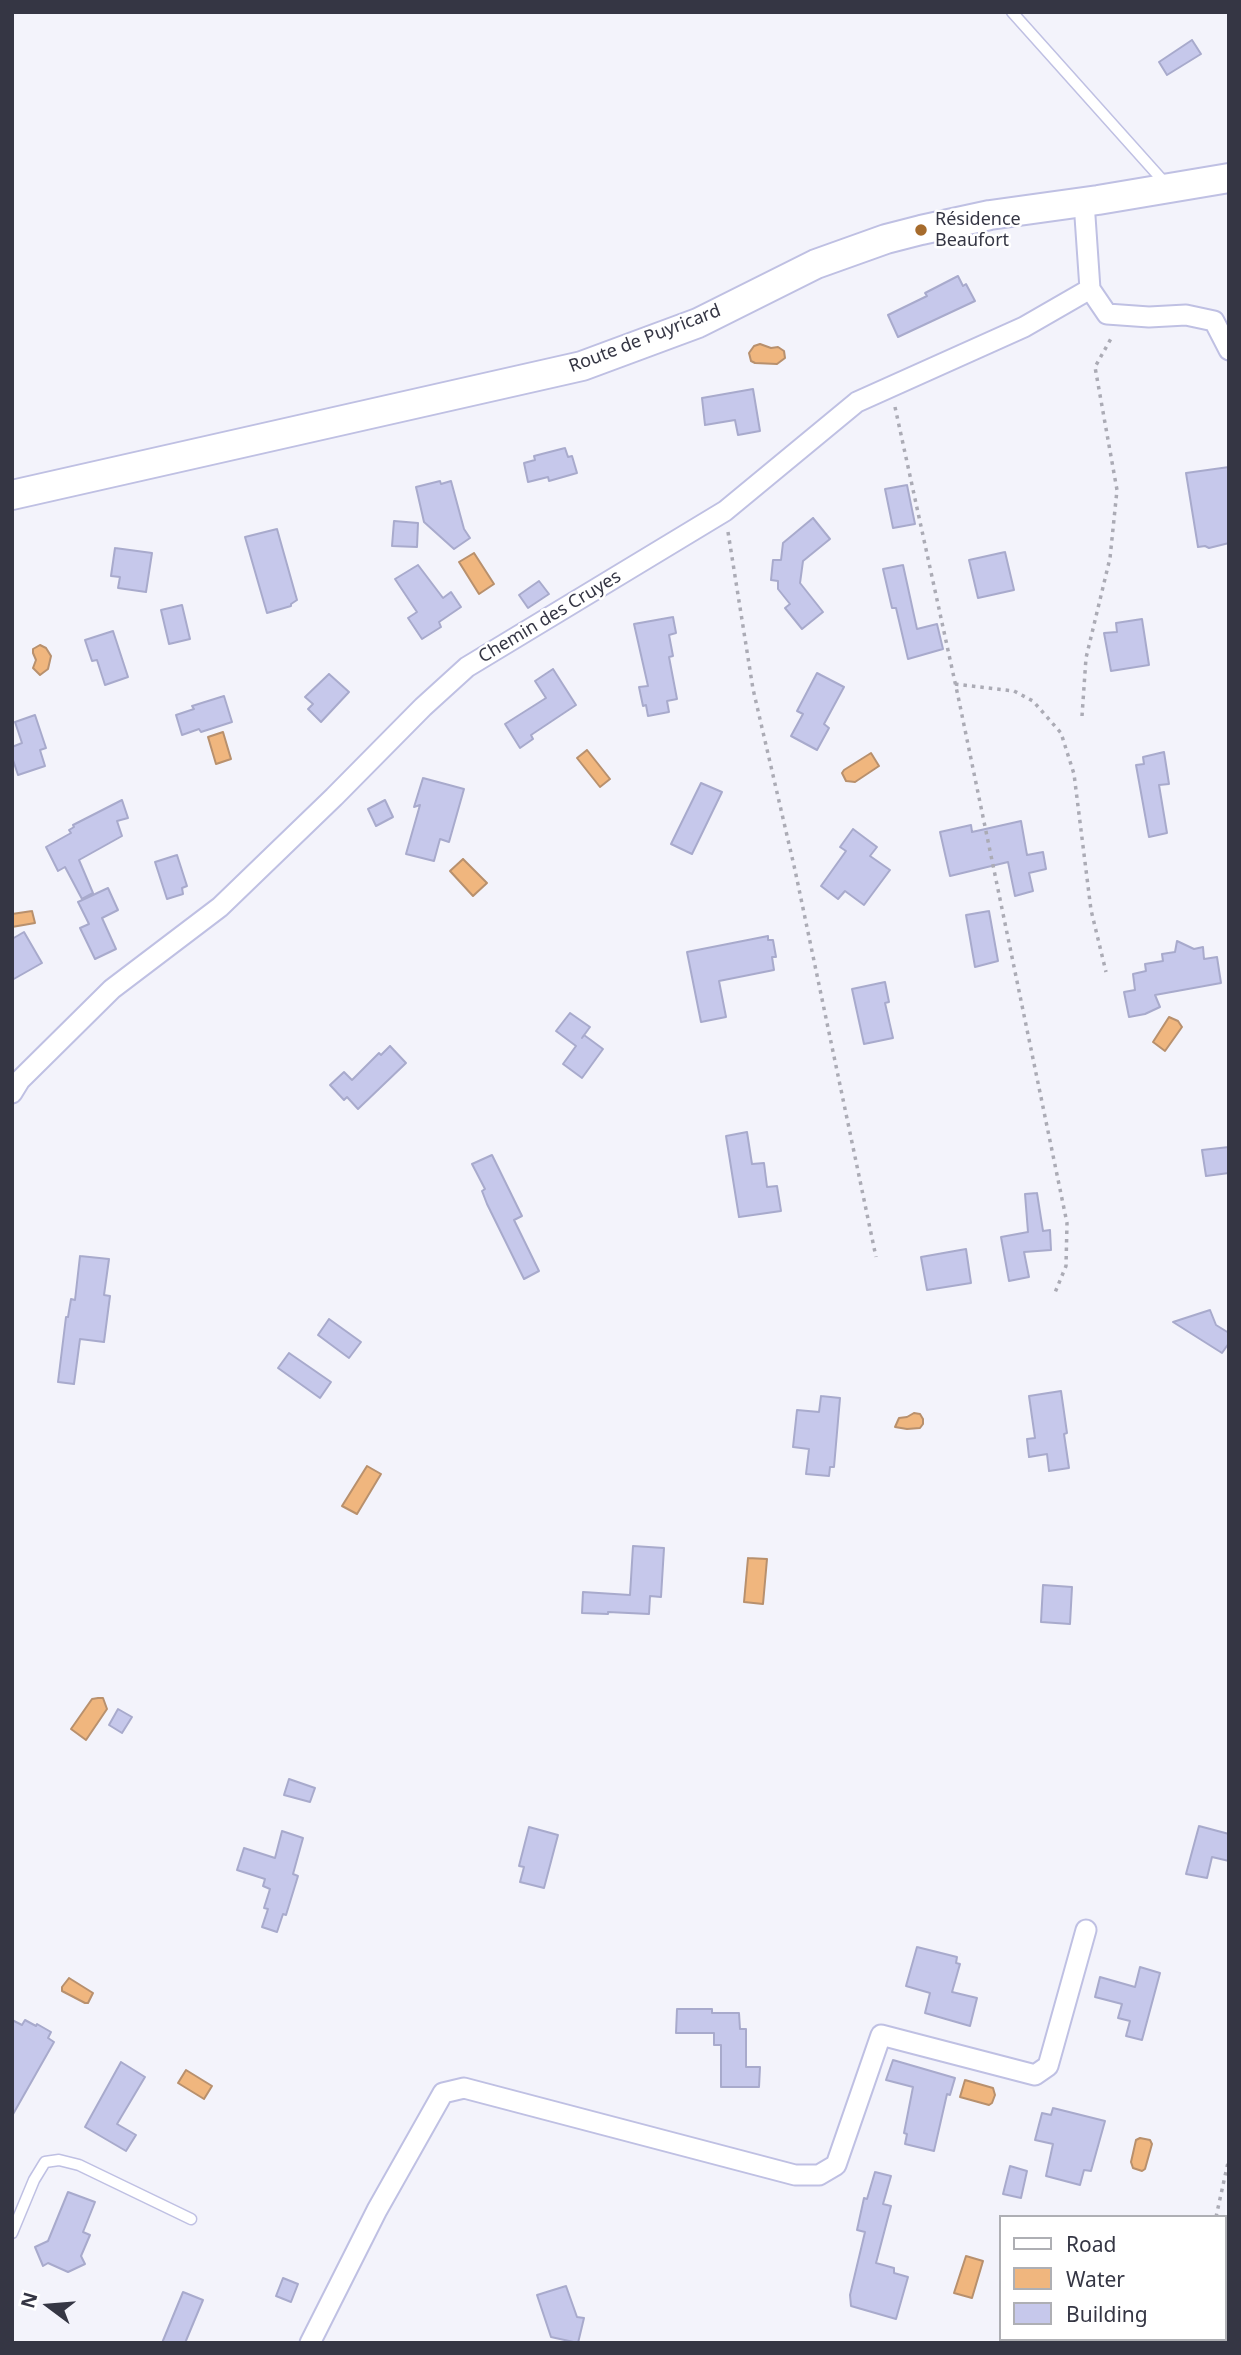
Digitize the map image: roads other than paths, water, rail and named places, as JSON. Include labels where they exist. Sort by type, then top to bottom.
[{"type":"main road","name":"Route de Puyricard","points":[[12,495],[582,366],[698,323],[816,264],[886,239],[990,215],[1229,178]]},
{"type":"street","points":[[1084,202],[1090,289],[1107,314],[1149,317],[1186,315],[1214,321],[1229,351]]},
{"type":"street","name":"Chemin des Cruyes","points":[[12,1093],[20,1080],[112,989],[220,907],[467,667],[725,511],[857,402],[1024,327],[1090,289]]},
{"type":"street","points":[[310,2343],[377,2210],[443,2094],[464,2088],[795,2175],[819,2175],[836,2165],[881,2035],[1035,2075],[1048,2066],[1086,1930]]},
{"type":"lane","points":[[1012,12],[1170,189]]},
{"type":"lane","points":[[12,2233],[34,2180],[45,2162],[59,2160],[79,2165],[191,2219]]},
{"type":"water","points":[[760,344],[771,348],[778,347],[784,351],[785,358],[777,364],[751,361],[749,353],[754,346]]},
{"type":"water","points":[[474,553],[494,584],[479,594],[459,562]]},
{"type":"water","points":[[40,645],[46,648],[51,656],[48,669],[40,675],[33,668],[36,660],[33,649]]},
{"type":"water","points":[[223,732],[231,759],[216,764],[208,737]]},
{"type":"water","points":[[587,750],[610,779],[600,787],[577,758]]},
{"type":"water","points":[[871,753],[879,766],[855,782],[846,781],[842,773],[844,770]]},
{"type":"water","points":[[463,859],[487,883],[473,896],[450,871]]},
{"type":"water","points":[[32,911],[35,923],[12,927],[12,914]]},
{"type":"water","points":[[1169,1017],[1178,1021],[1182,1027],[1165,1051],[1153,1042]]},
{"type":"water","points":[[914,1413],[920,1414],[923,1419],[920,1428],[895,1427],[899,1418]]},
{"type":"water","points":[[367,1466],[381,1474],[357,1514],[342,1506]]},
{"type":"water","points":[[748,1558],[767,1559],[763,1604],[744,1602]]},
{"type":"water","points":[[103,1698],[107,1709],[86,1740],[71,1729],[92,1699]]},
{"type":"water","points":[[69,1978],[93,1993],[88,2003],[62,1991]]},
{"type":"water","points":[[186,2070],[212,2086],[204,2099],[178,2083]]},
{"type":"water","points":[[965,2080],[993,2088],[995,2095],[992,2103],[989,2105],[960,2097]]},
{"type":"water","points":[[1136,2140],[1150,2140],[1152,2144],[1145,2169],[1142,2171],[1133,2168],[1131,2162]]},
{"type":"water","points":[[966,2256],[983,2261],[972,2298],[954,2293]]},
{"type":"place","name":"Résidence Beaufort","points":[[921,230]]}]
